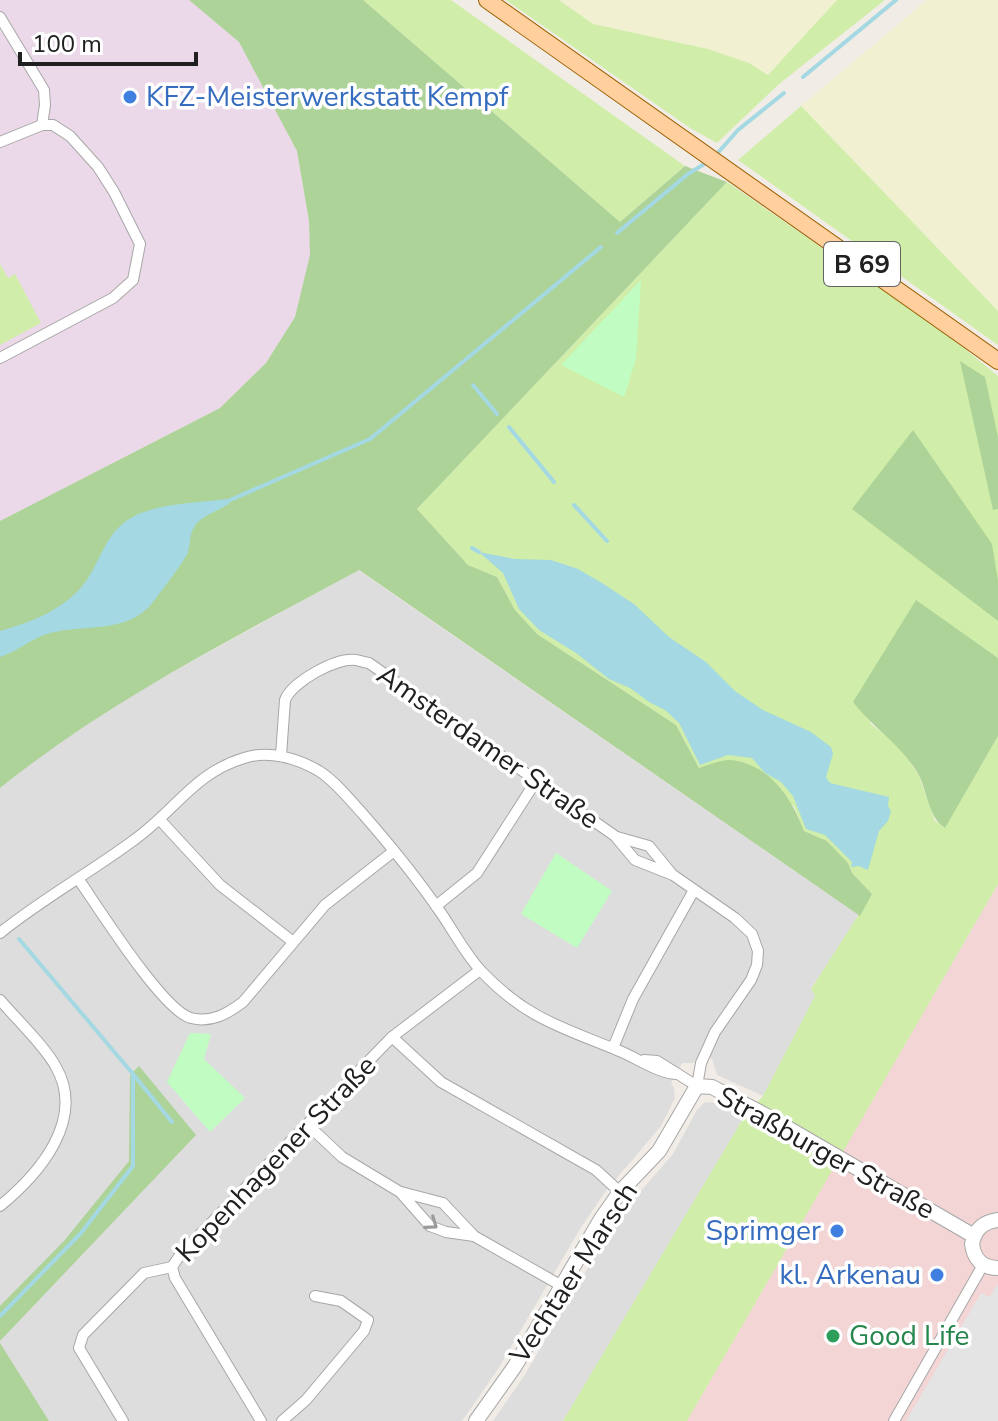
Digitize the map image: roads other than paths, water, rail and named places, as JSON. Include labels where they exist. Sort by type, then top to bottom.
[{"type":"main road","name":"B 69","points":[[487,0],[998,361]]},
{"type":"street","points":[[0,17],[44,90],[42,125]]},
{"type":"street","points":[[0,142],[42,125],[53,125],[70,136],[98,167],[140,244],[133,280],[113,298],[0,358]]},
{"type":"street","name":"Amsterdamer Straße","points":[[281,755],[288,691],[298,681],[346,660],[369,663],[615,836],[635,860],[673,875],[735,918],[752,934],[758,951],[757,965],[751,980],[723,1019],[701,1063],[697,1086]]},
{"type":"street","name":"Straßburger Straße","points":[[0,933],[160,820],[203,776],[248,756],[281,755],[319,771],[344,792],[394,851],[480,970],[530,1014],[574,1035],[644,1060],[654,1068],[678,1074],[697,1086],[712,1087],[974,1236]]},
{"type":"street","points":[[436,906],[477,873],[536,781]]},
{"type":"street","points":[[160,820],[220,885],[292,941]]},
{"type":"street","name":"Amsterdamer Straße","points":[[615,836],[649,846],[673,875]]},
{"type":"street","points":[[79,880],[159,992],[177,1012],[206,1020],[226,1015],[243,1002],[325,905],[394,851]]},
{"type":"street","points":[[613,1048],[633,999],[694,890]]},
{"type":"street","name":"Kopenhagener Straße","points":[[261,1421],[175,1278],[172,1267],[180,1255],[392,1037],[480,970]]},
{"type":"street","points":[[0,1000],[56,1067],[65,1089],[66,1110],[61,1134],[42,1164],[0,1206]]},
{"type":"street","points":[[392,1037],[441,1082],[596,1170],[620,1192]]},
{"type":"street","name":"Vechtaer Marsch","points":[[476,1421],[515,1366],[620,1192],[659,1151],[697,1086]]},
{"type":"street","points":[[308,1125],[342,1157],[400,1192],[443,1203],[474,1236],[562,1286]]},
{"type":"street","points":[[400,1192],[430,1226],[474,1236]]},
{"type":"street","points":[[894,1421],[990,1266],[973,1252],[974,1236],[987,1222],[998,1220]]},
{"type":"street","points":[[123,1421],[79,1348],[83,1335],[144,1273],[172,1267]]},
{"type":"street","points":[[282,1421],[306,1400],[364,1331],[368,1320],[341,1301],[315,1296]]},
{"type":"water","points":[[226,499],[229,504],[194,526],[182,563],[149,607],[138,616],[112,625],[44,635],[0,657],[0,631],[37,618],[71,598],[88,578],[115,532],[131,518],[170,505]]},
{"type":"water","points":[[479,552],[515,559],[551,560],[578,569],[634,604],[669,637],[706,662],[735,691],[763,710],[811,732],[831,747],[833,754],[826,777],[830,783],[889,797],[891,811],[888,821],[879,831],[868,870],[851,867],[852,862],[825,835],[806,829],[793,796],[752,758],[728,755],[700,765],[679,723],[665,710],[609,679],[539,630],[519,609],[503,573]]},
{"type":"waterway","points":[[803,77],[896,0]]},
{"type":"waterway","points":[[716,155],[738,130],[784,93]]},
{"type":"waterway","points":[[617,233],[688,174],[709,161]]},
{"type":"waterway","points":[[228,501],[370,439],[601,247]]},
{"type":"waterway","points":[[473,385],[497,414]]},
{"type":"waterway","points":[[509,427],[554,482]]},
{"type":"waterway","points":[[574,505],[607,541]]},
{"type":"waterway","points":[[472,548],[479,552]]},
{"type":"waterway","points":[[0,1316],[81,1233],[133,1166],[133,1074],[19,939]]},
{"type":"waterway","points":[[133,1074],[172,1122]]},
{"type":"place","name":"KFZ-Meisterwerkstatt Kempf","points":[[130,97]]},
{"type":"place","name":"Sprimger","points":[[837,1231]]},
{"type":"place","name":"kl. Arkenau","points":[[937,1275]]},
{"type":"place","name":"Good Life","points":[[833,1336]]}]
